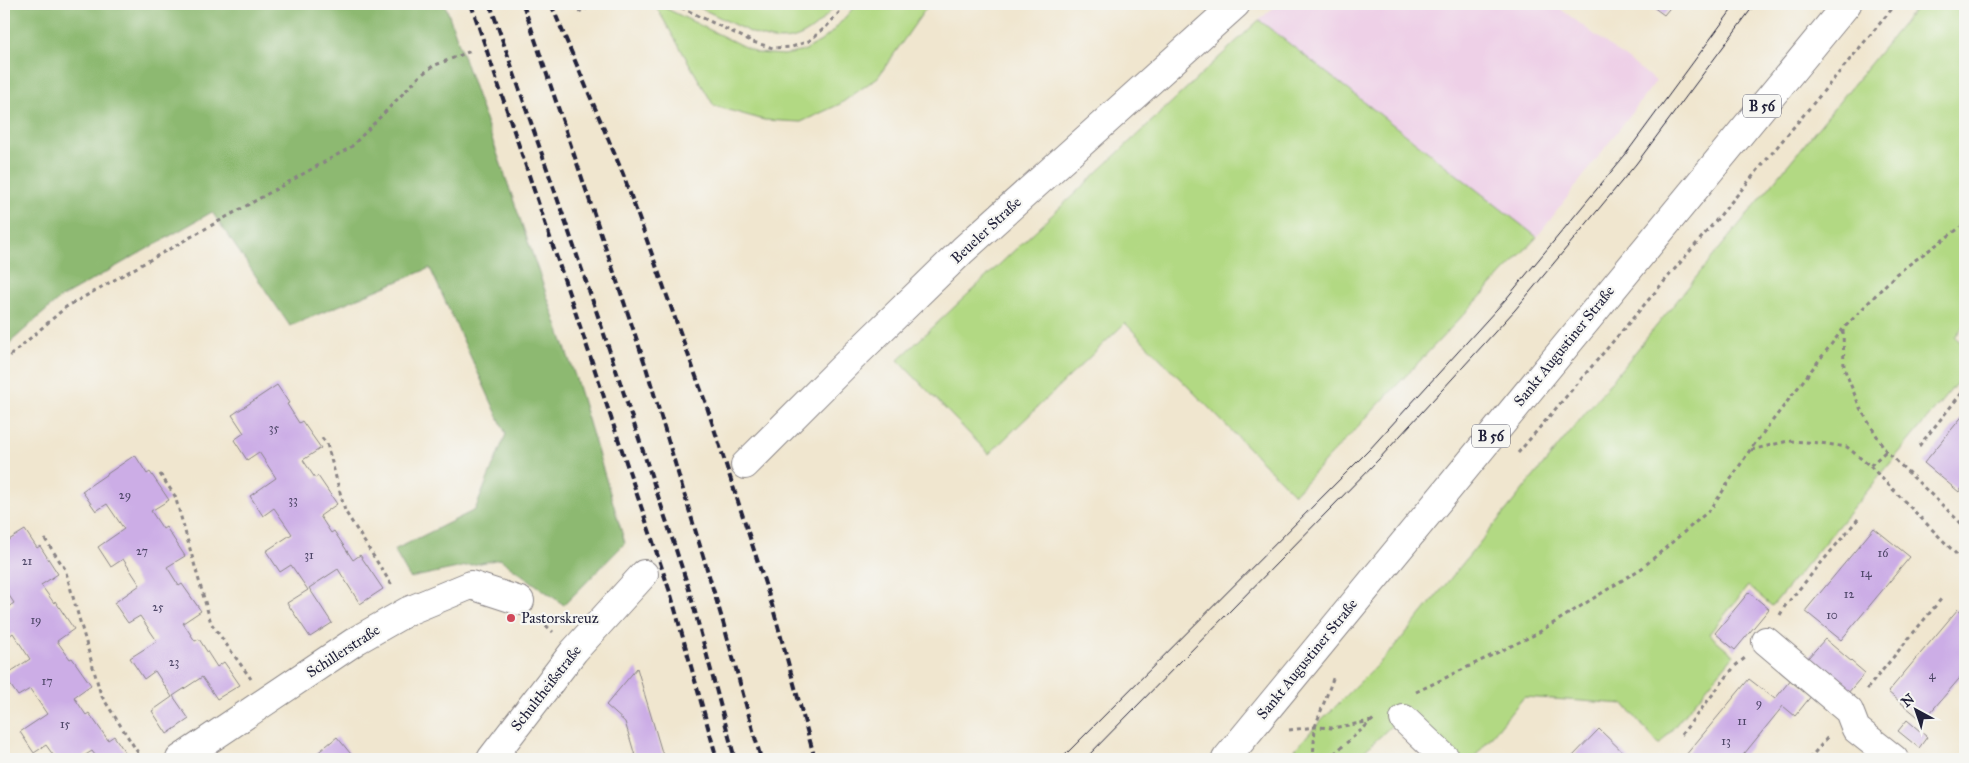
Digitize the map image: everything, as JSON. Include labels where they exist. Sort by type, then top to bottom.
[{"type":"street","name":"Beueler Straße","points":[[745,465],[849,360],[963,250],[1236,4]]},
{"type":"street","name":"Sankt Augustiner Straße","points":[[1226,759],[1847,4]]},
{"type":"street","name":"Schultheißstraße","points":[[491,759],[574,651],[644,574]]},
{"type":"street","name":"Schillerstraße","points":[[180,759],[357,640],[408,611],[471,584],[520,601]]},
{"type":"street","points":[[1766,641],[1850,710],[1856,729],[1894,759]]},
{"type":"street","points":[[1391,717],[1446,759]]},
{"type":"path","points":[[578,12],[599,4]]},
{"type":"path","points":[[674,4],[754,42],[773,48],[792,47],[809,41],[828,26],[847,4]]},
{"type":"path","points":[[1518,454],[1896,4]]},
{"type":"path","points":[[4,360],[66,307],[351,147],[420,76],[433,66],[471,51]]},
{"type":"path","points":[[1414,693],[1536,634],[1642,568],[1711,509],[1750,450],[1844,329],[1896,274],[1965,224]]},
{"type":"path","points":[[1844,329],[1844,368],[1860,408],[1886,451],[1965,526]]},
{"type":"path","points":[[1919,446],[1965,390]]},
{"type":"path","points":[[322,438],[327,444],[345,511],[408,611]]},
{"type":"path","points":[[1750,450],[1788,441],[1847,447],[1870,466],[1965,563]]},
{"type":"path","points":[[1870,466],[1886,451]]},
{"type":"path","points":[[160,474],[175,496],[211,623],[267,701]]},
{"type":"path","points":[[1680,735],[1735,666],[1766,641],[1785,606],[1858,519]]},
{"type":"path","points":[[45,539],[65,569],[101,695],[142,759]]},
{"type":"path","points":[[1809,759],[1942,598]]},
{"type":"path","points":[[520,601],[574,651]]},
{"type":"path","points":[[1313,759],[1315,727],[1333,677],[1339,670]]},
{"type":"path","points":[[1315,727],[1332,728],[1391,717]]},
{"type":"path","points":[[1328,759],[1373,720]]},
{"type":"shaded area","points":[[1278,4],[1554,4],[1656,81],[1537,237],[1259,20]]},
{"type":"green space","points":[[4,4],[445,4],[576,379],[625,543],[564,605],[500,559],[410,578],[394,550],[475,510],[506,434],[430,268],[290,326],[212,212],[59,299],[4,348]]},
{"type":"green space","points":[[691,4],[837,4],[809,31],[790,39],[780,40],[752,33]]},
{"type":"green space","points":[[857,4],[929,4],[878,77],[840,104],[801,122],[764,120],[714,106],[655,5],[665,8],[757,53],[784,55],[804,51],[821,41],[830,34]]},
{"type":"green space","points":[[1919,4],[1965,4],[1965,324],[1955,337],[1965,346],[1965,373],[1772,606],[1748,586],[1709,634],[1734,655],[1659,745],[1624,704],[1524,697],[1473,759],[1455,759],[1406,712],[1356,759],[1286,759],[1315,727],[1393,649]]},
{"type":"green space","points":[[1259,20],[1537,237],[1294,494],[1125,323],[989,454],[898,360]]},
{"type":"building","points":[[1649,4],[1673,4],[1664,15]]},
{"type":"building","points":[[277,385],[299,423],[302,421],[321,448],[303,460],[315,478],[318,476],[337,504],[320,516],[331,533],[334,531],[353,560],[360,555],[383,589],[360,604],[338,569],[309,588],[332,623],[310,637],[287,603],[308,590],[291,565],[280,572],[266,551],[292,534],[274,508],[263,516],[250,496],[276,478],[259,452],[247,460],[234,440],[244,433],[232,415]]},
{"type":"building","points":[[1965,413],[1965,484],[1959,492],[1924,463]]},
{"type":"building","points":[[135,455],[147,474],[150,472],[169,500],[151,511],[163,529],[166,527],[185,556],[167,567],[179,586],[182,584],[201,611],[183,623],[195,641],[199,639],[217,667],[224,662],[240,685],[217,699],[202,677],[173,696],[189,719],[167,734],[152,711],[172,697],[155,671],[144,679],[130,658],[157,641],[140,616],[128,623],[114,603],[140,585],[123,559],[111,567],[98,547],[124,529],[107,504],[96,511],[82,491]]},
{"type":"building","points":[[1874,528],[1910,557],[1841,640],[1805,611]]},
{"type":"building","points":[[25,530],[37,548],[40,546],[58,574],[41,585],[54,603],[55,601],[74,629],[57,641],[91,685],[74,697],[86,715],[89,713],[108,740],[114,736],[128,759],[98,759],[92,751],[79,759],[56,759],[46,745],[34,753],[20,732],[47,714],[30,689],[18,696],[4,676],[30,659],[13,633],[4,640],[4,610],[14,603],[4,588],[4,543]]},
{"type":"building","points":[[1749,592],[1769,609],[1735,650],[1715,633]]},
{"type":"building","points":[[1958,609],[1965,615],[1965,672],[1923,721],[1888,692]]},
{"type":"building","points":[[1825,639],[1865,673],[1847,694],[1807,659]]},
{"type":"building","points":[[637,668],[664,759],[636,759],[625,722],[606,705]]},
{"type":"building","points":[[1792,678],[1812,695],[1795,716],[1783,706],[1740,759],[1689,759],[1685,756],[1749,679],[1775,699]]},
{"type":"building","points":[[1907,720],[1927,737],[1919,748],[1898,731]]},
{"type":"building","points":[[1599,729],[1630,759],[1570,759]]},
{"type":"building","points":[[337,737],[355,759],[310,759]]},
{"type":"tram line","points":[[1061,759],[1369,450],[1506,299],[1625,155],[1736,4]]},
{"type":"tram line","points":[[1085,759],[1379,459],[1515,310],[1636,164],[1755,4]]},
{"type":"railway","points":[[471,4],[671,595],[717,759]]},
{"type":"railway","points":[[490,4],[600,322],[688,586],[735,759]]},
{"type":"railway","points":[[523,4],[645,364],[723,622],[761,759]]},
{"type":"railway","points":[[551,4],[623,174],[706,404],[772,605],[815,759]]},
{"type":"place","name":"Pastorskreuz","points":[[511,618]]}]
